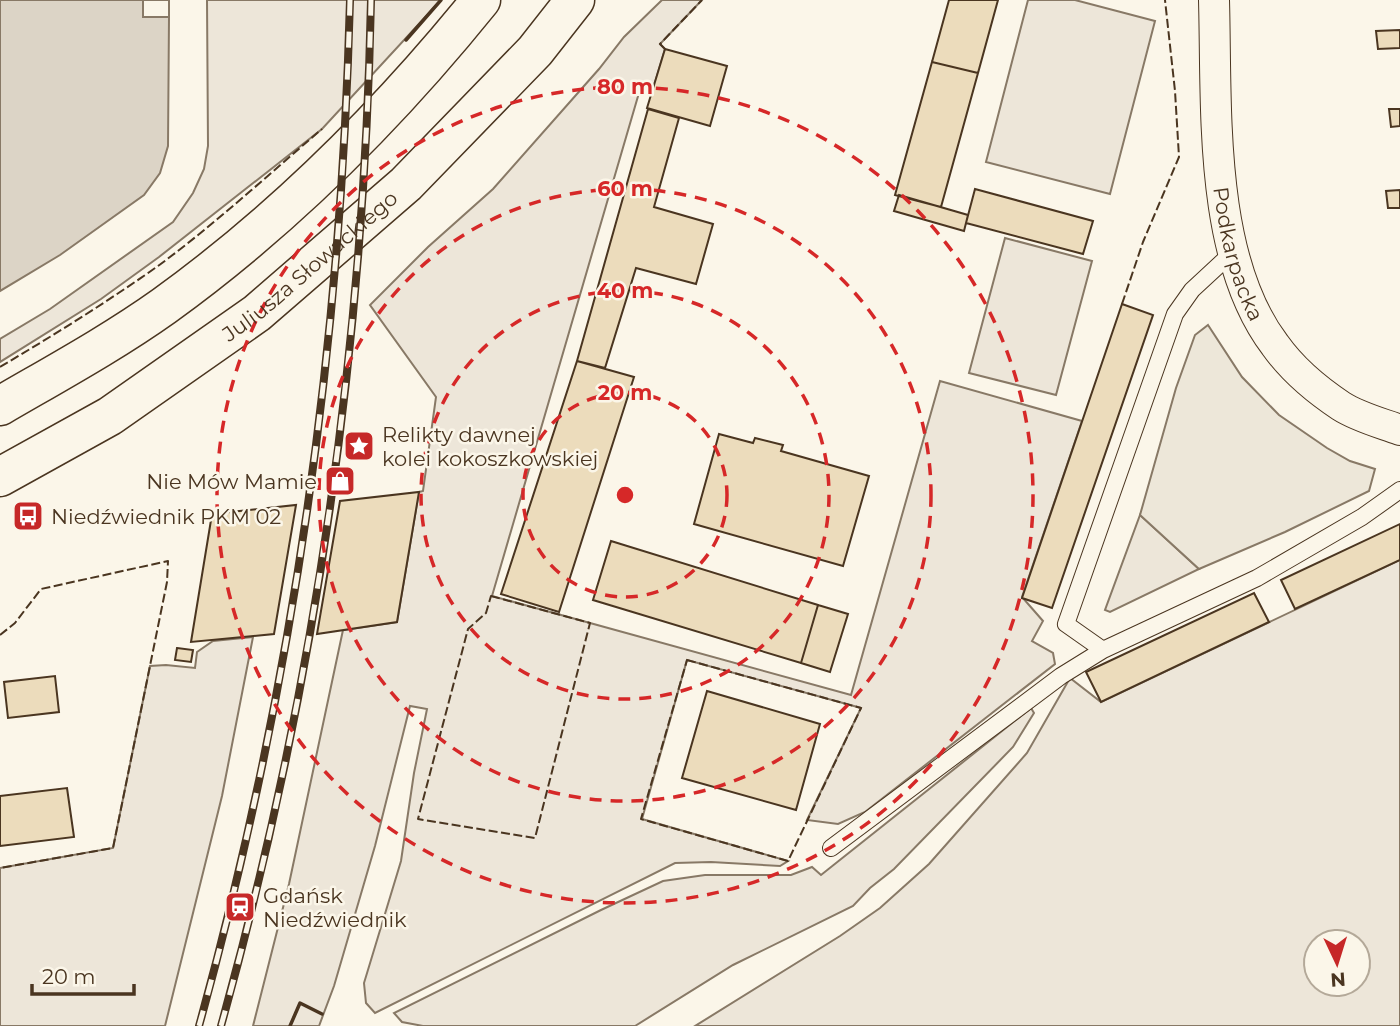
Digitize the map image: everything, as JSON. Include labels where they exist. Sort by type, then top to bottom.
[{"type":"main road","points":[[0,406],[76,362],[163,306],[277,215],[352,143],[435,57],[481,0]]},
{"type":"main road","name":"Juliusza Słowackiego","points":[[0,477],[110,416],[257,313],[406,184],[535,51],[575,0]]},
{"type":"street","name":"Podkarpacka","points":[[1214,0],[1223,195],[1232,253],[1251,304],[1274,345],[1304,378],[1343,408],[1400,430]]},
{"type":"lane","points":[[1103,650],[1066,624],[1175,314],[1192,290],[1232,253]]},
{"type":"lane","points":[[831,848],[1061,676],[1103,650],[1257,578],[1362,517],[1400,490]]},
{"type":"shaded area","points":[[0,0],[169,0],[169,17],[168,146],[160,173],[144,195],[60,255],[0,291]]},
{"type":"shaded area","points":[[207,0],[441,0],[322,129],[101,299],[0,362],[0,339],[50,309],[173,222],[193,193],[204,169],[208,146]]},
{"type":"shaded area","points":[[662,0],[702,0],[660,44],[665,49],[653,89],[641,86],[492,596],[851,695],[940,381],[1082,421],[1022,597],[1043,621],[1032,641],[1053,653],[1055,664],[865,812],[838,824],[807,820],[861,708],[687,660],[642,819],[788,861],[780,866],[675,863],[375,1013],[366,1003],[364,983],[401,861],[427,709],[410,706],[375,846],[334,986],[319,1026],[253,1026],[289,884],[343,630],[397,622],[419,492],[423,491],[436,397],[370,305],[428,247],[493,189],[624,37]]},
{"type":"shaded area","points":[[1028,0],[1075,0],[1155,21],[1110,194],[986,162]]},
{"type":"shaded area","points":[[1005,238],[1092,261],[1056,395],[969,373]]},
{"type":"shaded area","points":[[1208,325],[1242,377],[1279,415],[1350,461],[1375,469],[1369,491],[1285,532],[1199,569],[1140,515],[1176,388],[1195,335]]},
{"type":"shaded area","points":[[1140,515],[1199,569],[1110,612],[1105,610]]},
{"type":"shaded area","points":[[1400,560],[1400,1026],[695,1026],[840,936],[880,908],[929,864],[1027,753],[1070,678],[1101,702]]},
{"type":"shaded area","points":[[253,637],[222,796],[165,1026],[0,1026],[0,868],[113,848],[150,666],[195,668],[197,652],[213,641]]},
{"type":"shaded area","points":[[1031,708],[1034,713],[1013,747],[894,869],[853,906],[733,965],[635,1026],[423,1026],[402,1022],[394,1013],[663,881],[705,875],[791,875],[812,867],[821,875]]},
{"type":"pier","points":[[143,0],[169,0],[169,17],[143,17]]},
{"type":"building","points":[[949,0],[998,0],[978,73],[932,62]]},
{"type":"building","points":[[1400,30],[1400,48],[1378,49],[1376,31]]},
{"type":"building","points":[[665,49],[727,66],[710,126],[647,108]]},
{"type":"building","points":[[932,62],[978,73],[941,207],[895,195]]},
{"type":"building","points":[[648,109],[679,118],[654,207],[713,224],[696,284],[636,268],[605,368],[577,361]]},
{"type":"building","points":[[1389,109],[1400,109],[1400,126],[1391,127]]},
{"type":"building","points":[[975,189],[1093,221],[1083,254],[966,223]]},
{"type":"building","points":[[1400,190],[1400,208],[1388,208],[1386,191]]},
{"type":"building","points":[[899,195],[968,215],[964,231],[894,211]]},
{"type":"building","points":[[1122,304],[1153,315],[1052,608],[1022,598]]},
{"type":"building","points":[[577,361],[634,377],[559,612],[501,594]]},
{"type":"building","points":[[719,434],[753,443],[755,438],[783,445],[781,451],[869,476],[843,566],[694,524]]},
{"type":"building","points":[[419,492],[397,622],[317,634],[340,501]]},
{"type":"building","points":[[296,505],[274,634],[191,642],[212,514]]},
{"type":"building","points":[[1400,524],[1400,560],[1295,609],[1281,580]]},
{"type":"building","points":[[611,541],[818,605],[801,663],[593,600]]},
{"type":"building","points":[[1254,593],[1269,622],[1101,702],[1086,672]]},
{"type":"building","points":[[818,605],[848,614],[830,672],[801,663]]},
{"type":"building","points":[[177,648],[193,650],[191,662],[175,660]]},
{"type":"building","points":[[55,676],[59,712],[8,718],[4,682]]},
{"type":"building","points":[[707,691],[820,724],[796,810],[682,778]]},
{"type":"building","points":[[67,788],[74,837],[0,846],[0,796]]},
{"type":"railway","points":[[199,1026],[261,773],[306,517],[336,260],[350,0]]},
{"type":"railway","points":[[221,1026],[283,774],[328,518],[358,259],[371,0]]},
{"type":"fence","points":[[665,49],[660,44],[702,0]]},
{"type":"fence","points":[[1122,304],[1143,242],[1179,157],[1165,0]]},
{"type":"fence","points":[[0,367],[158,266],[322,129]]},
{"type":"fence","points":[[0,635],[15,623],[41,589],[168,561],[167,582],[113,848],[0,868]]},
{"type":"fence","points":[[491,596],[590,623],[535,838],[418,819],[468,629],[486,613],[491,596]]},
{"type":"fence","points":[[687,660],[861,708],[788,861],[641,819],[687,660]]},
{"type":"wall","points":[[406,40],[441,0]]},
{"type":"wall","points":[[290,1026],[300,1003],[322,1014]]},
{"type":"place","name":"Relikty dawnej kolei kokoszkowskiej","points":[[359,446]]},
{"type":"place","name":"Nie Mów Mamie","points":[[340,481]]},
{"type":"place","name":"Niedźwiednik PKM 02","points":[[28,516]]},
{"type":"place","name":"Gdańsk Niedźwiednik","points":[[240,907]]}]
